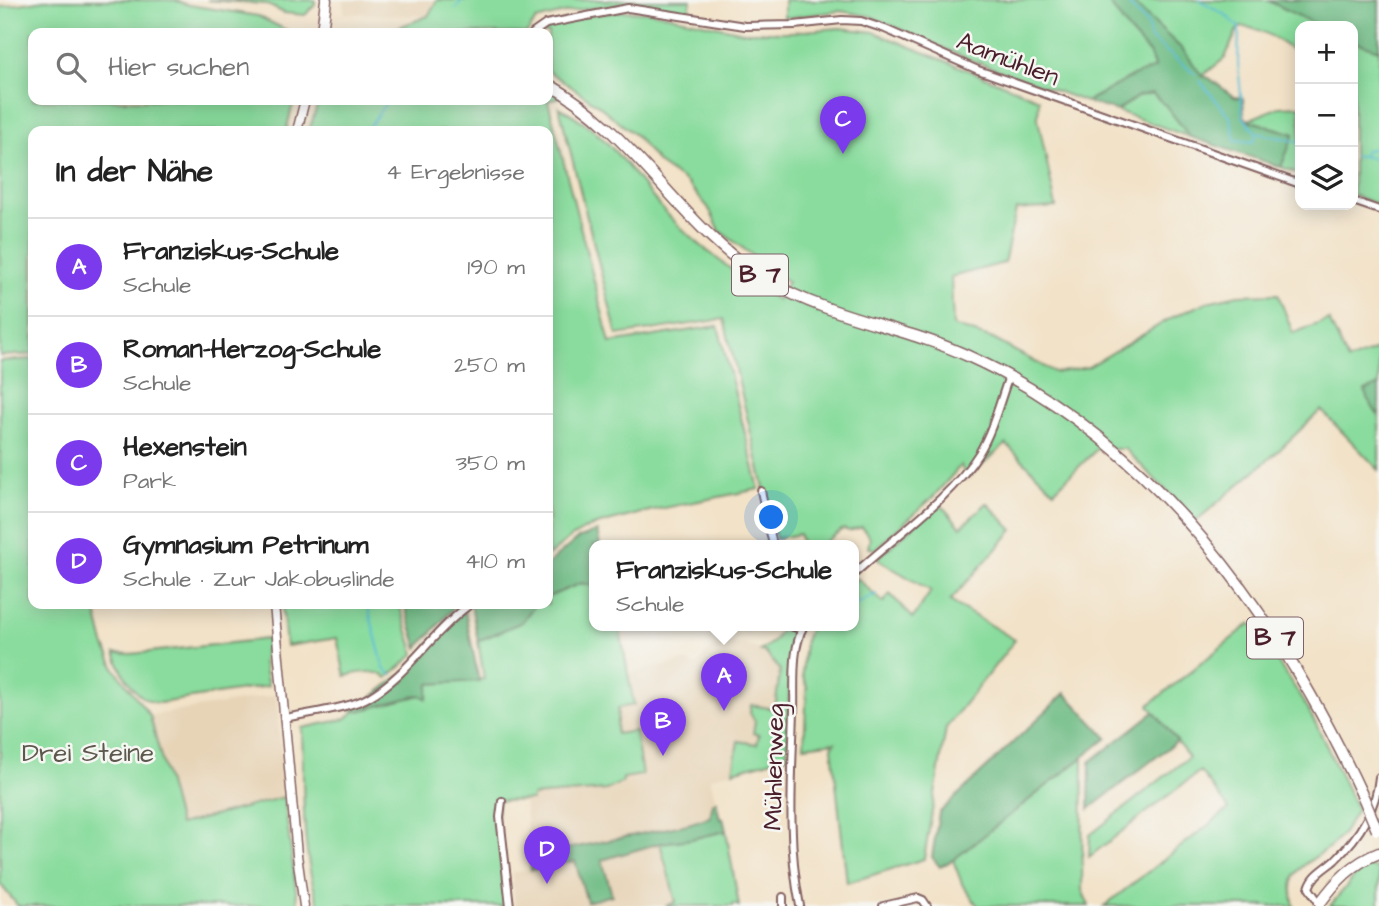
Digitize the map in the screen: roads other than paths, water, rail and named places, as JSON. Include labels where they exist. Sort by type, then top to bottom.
[{"type":"main road","points":[[324,28],[326,0]]},
{"type":"main road","name":"B 7","points":[[553,87],[576,100],[602,121],[716,243],[769,282],[832,310],[945,346],[1037,391],[1093,433],[1162,494],[1256,607],[1322,715],[1378,833]]},
{"type":"main road","points":[[1320,905],[1342,876],[1362,861],[1379,853]]},
{"type":"street","name":"Aamühlen","points":[[540,28],[546,24],[628,8],[732,25],[860,21],[885,29],[978,70],[1295,182]]},
{"type":"street","points":[[298,126],[304,105]]},
{"type":"street","points":[[1358,203],[1379,210]]},
{"type":"street","points":[[859,568],[958,481],[984,443],[1009,376]]},
{"type":"street","points":[[761,491],[772,540]]},
{"type":"street","points":[[274,609],[304,906]]},
{"type":"street","points":[[285,718],[369,698],[397,676],[448,621],[464,609]]},
{"type":"street","name":"Mühlenweg","points":[[800,906],[792,851],[791,790],[797,650],[802,631]]},
{"type":"street","points":[[1320,905],[1311,892],[1311,880],[1337,858],[1358,834],[1375,801],[1379,777]]},
{"type":"street","points":[[502,801],[500,817],[510,906]]},
{"type":"street","points":[[783,897],[783,906]]},
{"type":"street","points":[[883,906],[918,898],[927,906]]},
{"type":"waterway","points":[[456,8],[462,0]]},
{"type":"waterway","points":[[1124,0],[1147,23],[1151,39],[1195,74]]},
{"type":"waterway","points":[[1200,0],[1224,14],[1239,27],[1238,63],[1243,117],[1257,133]]},
{"type":"waterway","points":[[1200,81],[1230,117],[1235,140],[1253,142],[1257,133],[1295,141]]},
{"type":"waterway","points":[[370,126],[384,105]]},
{"type":"waterway","points":[[1358,156],[1362,156],[1366,150],[1379,148]]},
{"type":"waterway","points":[[1363,156],[1379,160]]},
{"type":"waterway","points":[[859,602],[876,594]]},
{"type":"waterway","points":[[368,609],[384,669],[392,675]]},
{"type":"waterway","points":[[693,632],[709,631]]},
{"type":"place","name":"Hexenstein","points":[[843,154]]},
{"type":"place","name":"Franziskus-Schule","points":[[724,711]]},
{"type":"place","name":"Roman-Herzog-Schule","points":[[663,756]]},
{"type":"place","name":"Gymnasium Petrinum","points":[[547,884]]},
{"type":"park label","name":"Drei Steine","points":[[88,753]]}]
